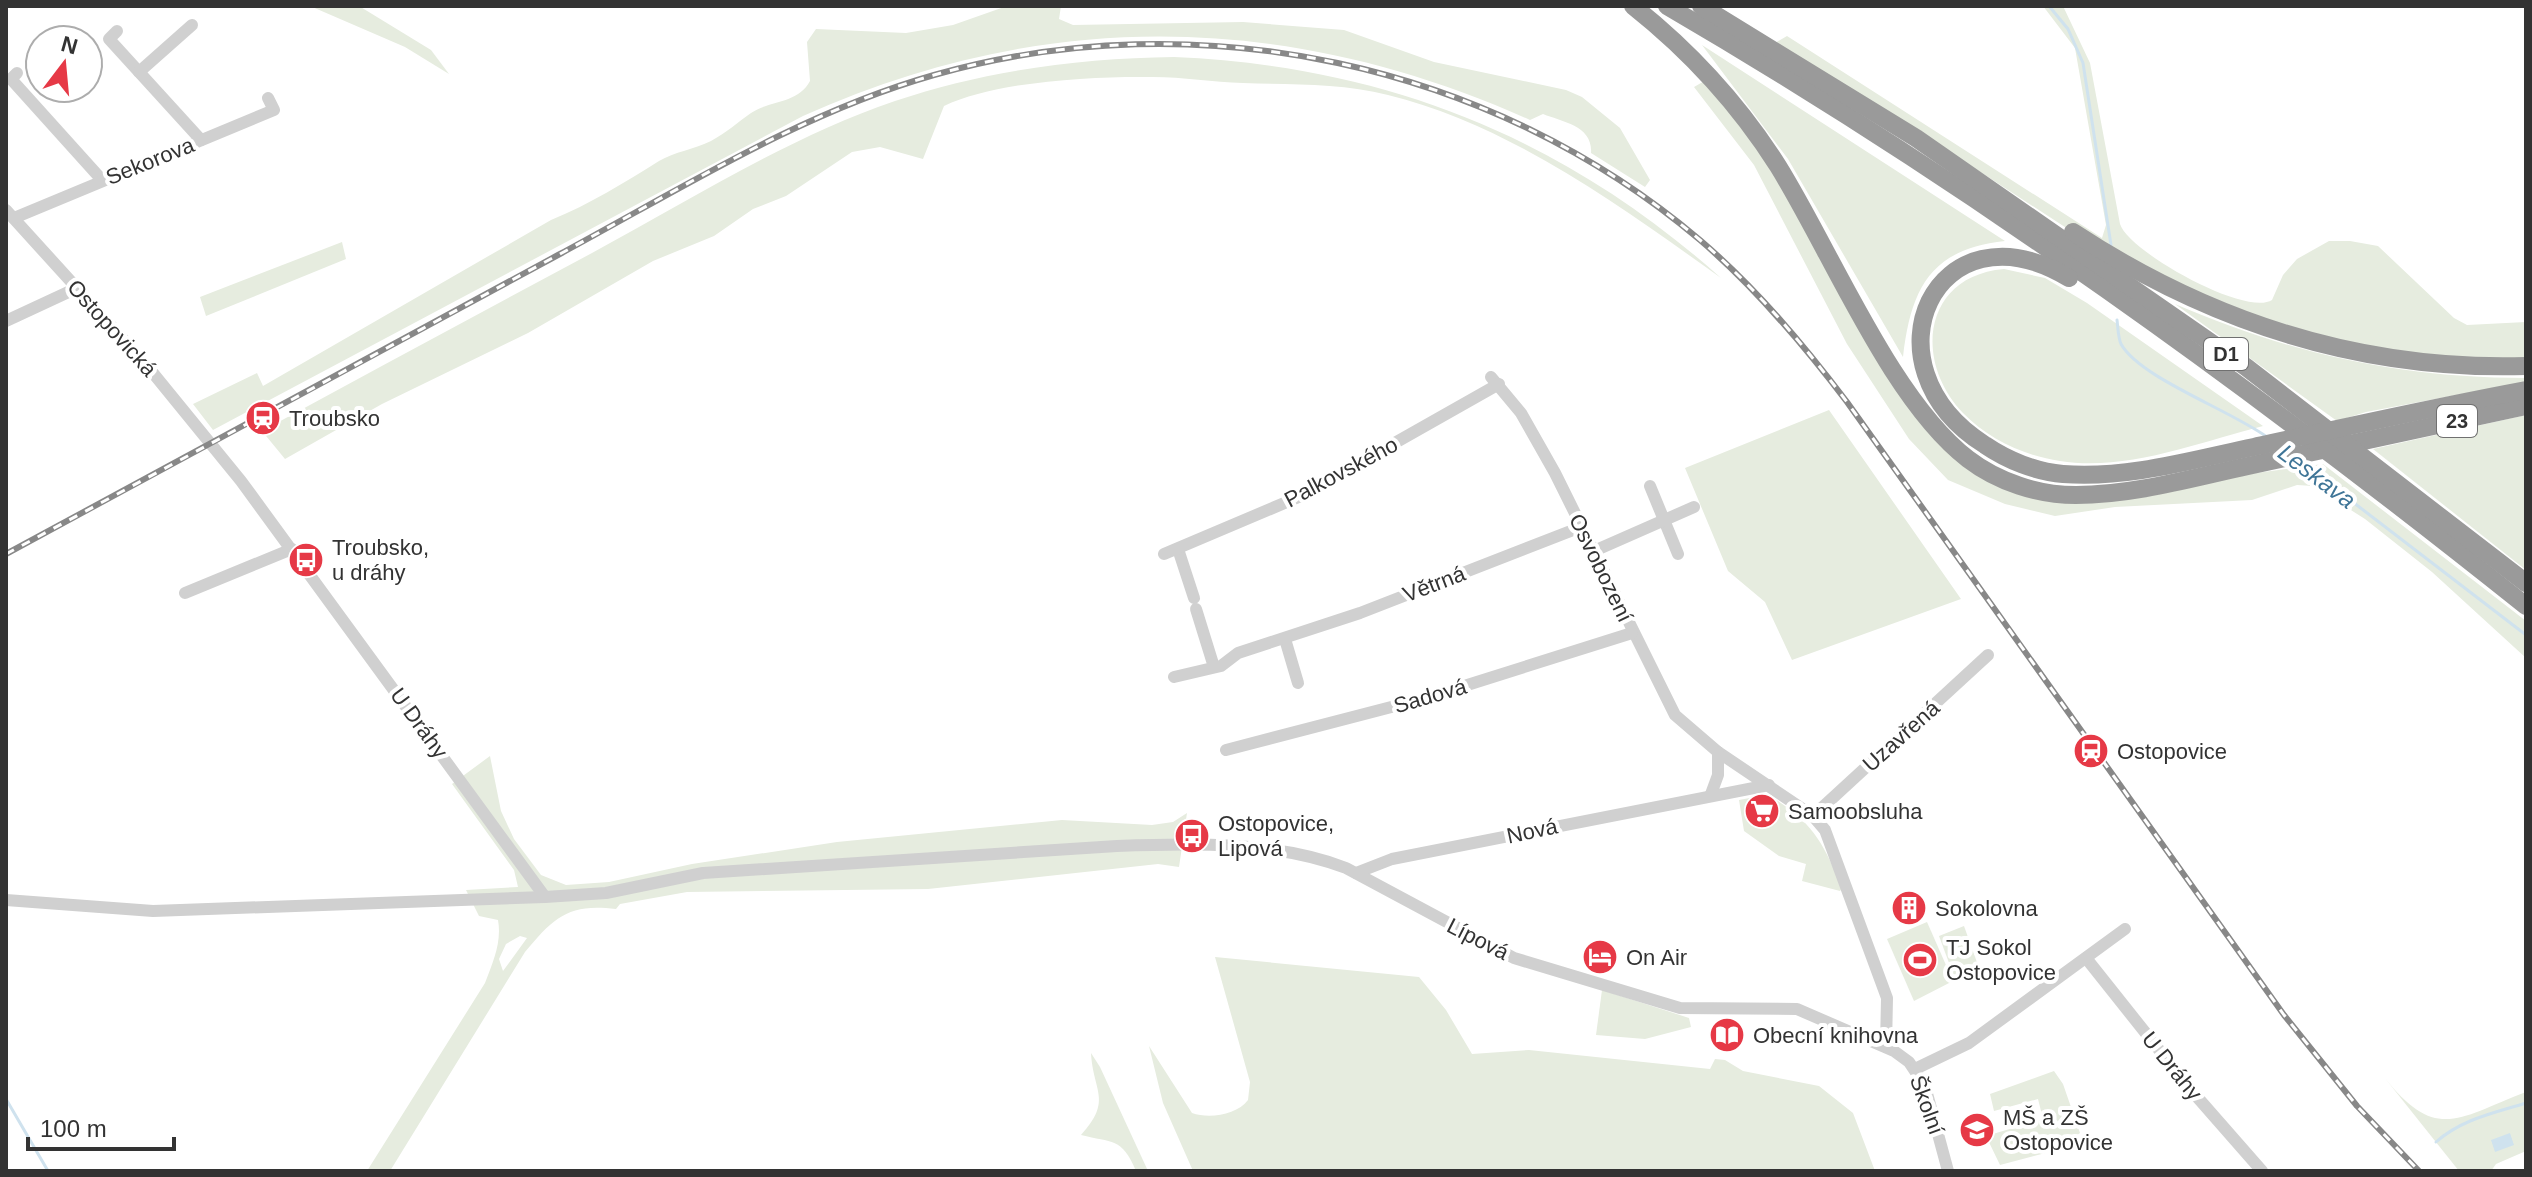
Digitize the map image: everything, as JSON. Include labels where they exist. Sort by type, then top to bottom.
[{"type":"highway","name":"23","points":[[1633,6],[1713,76],[1741,114],[1777,166],[1894,370],[1926,416],[1969,459],[2028,488],[2074,495],[2144,488],[2526,406]]},
{"type":"highway","name":"D1","points":[[1667,6],[1996,214],[2359,473],[2526,606]]},
{"type":"highway","name":"D1","points":[[1701,6],[1916,138],[2246,367],[2526,583]]},
{"type":"highway","points":[[1916,138],[1982,173],[2097,248],[2171,290],[2246,323],[2369,356],[2478,368],[2526,366]]},
{"type":"highway","name":"23","points":[[2129,307],[2093,292],[2050,266],[2004,256],[1986,258],[1957,270],[1939,285],[1922,319],[1919,347],[1923,373],[1953,421],[2000,455],[2061,474],[2134,471],[2526,390]]},
{"type":"street","points":[[139,72],[192,25]]},
{"type":"street","points":[[117,31],[109,39],[201,140]]},
{"type":"street","points":[[17,73],[11,79],[102,180]]},
{"type":"street","name":"Sekorova","points":[[10,214],[274,110],[268,98]]},
{"type":"street","name":"Ostopovická","points":[[10,214],[144,362],[214,449]]},
{"type":"street","points":[[6,321],[77,288]]},
{"type":"street","name":"Osvobození","points":[[1495,381],[1527,423],[1675,715],[1721,757],[1813,816],[1834,848],[1888,1000],[1886,1047]]},
{"type":"street","name":"Palkovského","points":[[1164,554],[1301,496],[1495,381]]},
{"type":"street","name":"U Dráhy","points":[[214,449],[292,549],[545,897]]},
{"type":"street","points":[[1650,486],[1678,554]]},
{"type":"street","points":[[1594,551],[1694,507]]},
{"type":"street","name":"Větrná","points":[[1174,677],[1214,667],[1238,653],[1285,639],[1581,527]]},
{"type":"street","points":[[185,593],[292,549]]},
{"type":"street","points":[[1178,549],[1214,667]]},
{"type":"street","name":"Sadová","points":[[1226,750],[1426,698],[1632,633]]},
{"type":"street","points":[[1285,639],[1298,683]]},
{"type":"street","name":"Uzavřená","points":[[1813,816],[1988,655]]},
{"type":"street","points":[[1715,792],[1721,757]]},
{"type":"street","name":"Nová","points":[[1356,873],[1392,859],[1715,792],[1769,785]]},
{"type":"street","name":"Lípová","points":[[6,900],[153,911],[545,897],[606,893],[703,873],[1183,843],[1324,861],[1356,873],[1514,958],[1680,1008],[1797,1009],[1848,1030]]},
{"type":"street","points":[[1915,1069],[1969,1043],[2125,929]]},
{"type":"street","name":"U Dráhy","points":[[2086,958],[2191,1090],[2262,1171]]},
{"type":"street","name":"Školní","points":[[1848,1030],[1902,1055],[1915,1069],[1934,1112],[1948,1171]]},
{"type":"shaded area","points":[[310,6],[359,6],[431,50],[449,74],[405,47]]},
{"type":"shaded area","points":[[1007,6],[1061,6],[1059,19],[1073,25],[1243,22],[1344,30],[1434,62],[1566,90],[1582,97],[1620,128],[1650,180],[1645,187],[1591,153],[1587,137],[1568,123],[1543,114],[1530,120],[1439,84],[1349,58],[1258,43],[1167,37],[1076,41],[985,55],[894,80],[803,116],[213,430],[193,404],[257,373],[263,386],[659,161],[711,141],[758,109],[798,94],[810,81],[807,42],[816,29],[906,33],[953,25]]},
{"type":"shaded area","points":[[2043,6],[2063,6],[2090,63],[2120,224],[2144,250],[2165,265],[2215,291],[2258,303],[2272,300],[2283,275],[2297,259],[2329,241],[2378,246],[2454,318],[2467,325],[2526,322],[2526,361],[2423,359],[2260,323],[2097,248],[1982,173],[1768,47],[1787,36],[2102,238],[2106,225],[2075,48]]},
{"type":"shaded area","points":[[1702,45],[2005,241],[1979,245],[1959,253],[1942,263],[1929,276],[1912,311],[1903,357],[1788,159]]},
{"type":"shaded area","points":[[1174,57],[1252,63],[1326,76],[1398,94],[1467,118],[1534,148],[1599,185],[1661,228],[1721,278],[1603,196],[1520,147],[1477,126],[1388,95],[1334,86],[1164,77],[1046,82],[990,91],[944,106],[923,159],[880,147],[852,152],[786,196],[753,209],[714,236],[653,261],[528,333],[382,404],[285,459],[262,431],[740,171],[856,116],[895,101],[998,74],[1068,63]]},
{"type":"shaded area","points":[[1713,76],[1894,370],[1947,439],[2028,488],[2144,488],[2323,464],[2526,621],[2526,658],[2432,572],[2365,519],[2313,486],[2297,485],[2252,500],[2115,507],[2055,516],[2005,504],[1948,480],[1909,439],[1847,344],[1754,165],[1694,87]]},
{"type":"shaded area","points":[[342,242],[346,259],[206,316],[200,297]]},
{"type":"shaded area","points":[[2004,269],[2045,278],[2087,303],[2263,426],[2162,454],[2110,462],[2047,459],[1995,438],[1963,413],[1947,392],[1937,370],[1933,346],[1934,324],[1942,304],[1956,287],[1977,275]]},
{"type":"shaded area","points":[[2175,304],[2261,337],[2347,360],[2434,373],[2526,378],[2526,382],[2366,412],[2337,421]]},
{"type":"shaded area","points":[[1829,410],[1961,599],[1792,660],[1765,602],[1728,571],[1685,468]]},
{"type":"shaded area","points":[[2526,415],[2526,570],[2373,449]]},
{"type":"shaded area","points":[[490,756],[501,811],[514,839],[541,875],[566,885],[609,882],[692,864],[837,842],[1062,820],[1152,825],[1173,822],[1187,813],[1179,867],[1158,864],[928,889],[687,892],[620,904],[616,909],[586,908],[564,915],[554,921],[525,952],[390,1171],[367,1171],[485,983],[491,967],[498,944],[498,920],[479,916],[466,890],[518,887],[514,870],[452,784]],"holes":[[[520,936],[527,938],[503,971],[499,959],[506,944]]]},
{"type":"shaded area","points":[[1755,797],[1758,807],[1775,799],[1809,827],[1830,860],[1842,888],[1840,891],[1802,881],[1806,864],[1779,856],[1744,831],[1739,800]]},
{"type":"shaded area","name":"TJ Sokol Ostopovice","points":[[1927,922],[1953,981],[1914,1001],[1887,939]]},
{"type":"shaded area","points":[[1964,926],[1979,968],[1955,979],[1939,936]]},
{"type":"shaded area","points":[[1215,957],[1419,977],[1446,1010],[1472,1054],[1529,1050],[1710,1069],[1715,1059],[1725,1060],[1743,1071],[1819,1086],[1853,1113],[1875,1171],[1193,1171],[1163,1103],[1149,1046],[1192,1113],[1206,1116],[1222,1114],[1237,1109],[1248,1100],[1250,1082]]},
{"type":"shaded area","points":[[1602,990],[1689,1018],[1691,1027],[1645,1039],[1596,1035]]},
{"type":"shaded area","points":[[1091,1053],[1148,1171],[1136,1171],[1126,1152],[1115,1143],[1081,1135],[1091,1123],[1099,1104]]},
{"type":"shaded area","points":[[2054,1071],[2063,1084],[2080,1133],[2057,1150],[2000,1165],[1986,1136],[2043,1119],[2038,1099],[1994,1111],[1990,1094]]},
{"type":"shaded area","points":[[2384,1077],[2402,1098],[2434,1118],[2465,1116],[2526,1092],[2526,1151],[2496,1164],[2491,1171],[2459,1171]]},
{"type":"water","points":[[2510,1133],[2514,1145],[2495,1152],[2491,1140]]},
{"type":"waterway","name":"Leskava","points":[[2049,6],[2068,29],[2083,63],[2111,245]]},
{"type":"waterway","name":"Leskava","points":[[2117,320],[2121,344],[2131,357],[2166,381],[2267,437]]},
{"type":"waterway","name":"Leskava","points":[[2302,463],[2526,635]]},
{"type":"waterway","points":[[6,1099],[48,1171]]},
{"type":"waterway","points":[[2436,1142],[2467,1122],[2526,1103]]},
{"type":"railway","points":[[6,554],[741,155],[884,91],[934,75],[1034,53],[1136,44],[1237,48],[1338,63],[1435,90],[1529,129],[1618,179],[1700,240],[1760,297],[1847,402],[2284,1015],[2357,1106],[2419,1171]]},
{"type":"place","name":"Troubsko","points":[[263,418]]},
{"type":"place","name":"Troubsko, u dráhy","points":[[306,560]]},
{"type":"place","name":"Ostopovice","points":[[2091,751]]},
{"type":"place","name":"Samoobsluha","points":[[1762,811]]},
{"type":"place","name":"Ostopovice, Lipová","points":[[1192,836]]},
{"type":"place","name":"Sokolovna","points":[[1909,908]]},
{"type":"place","name":"On Air","points":[[1600,957]]},
{"type":"place","name":"TJ Sokol Ostopovice","points":[[1920,960]]},
{"type":"place","name":"Obecní knihovna","points":[[1727,1035]]},
{"type":"place","name":"MŠ a ZŠ Ostopovice","points":[[1977,1130]]}]
